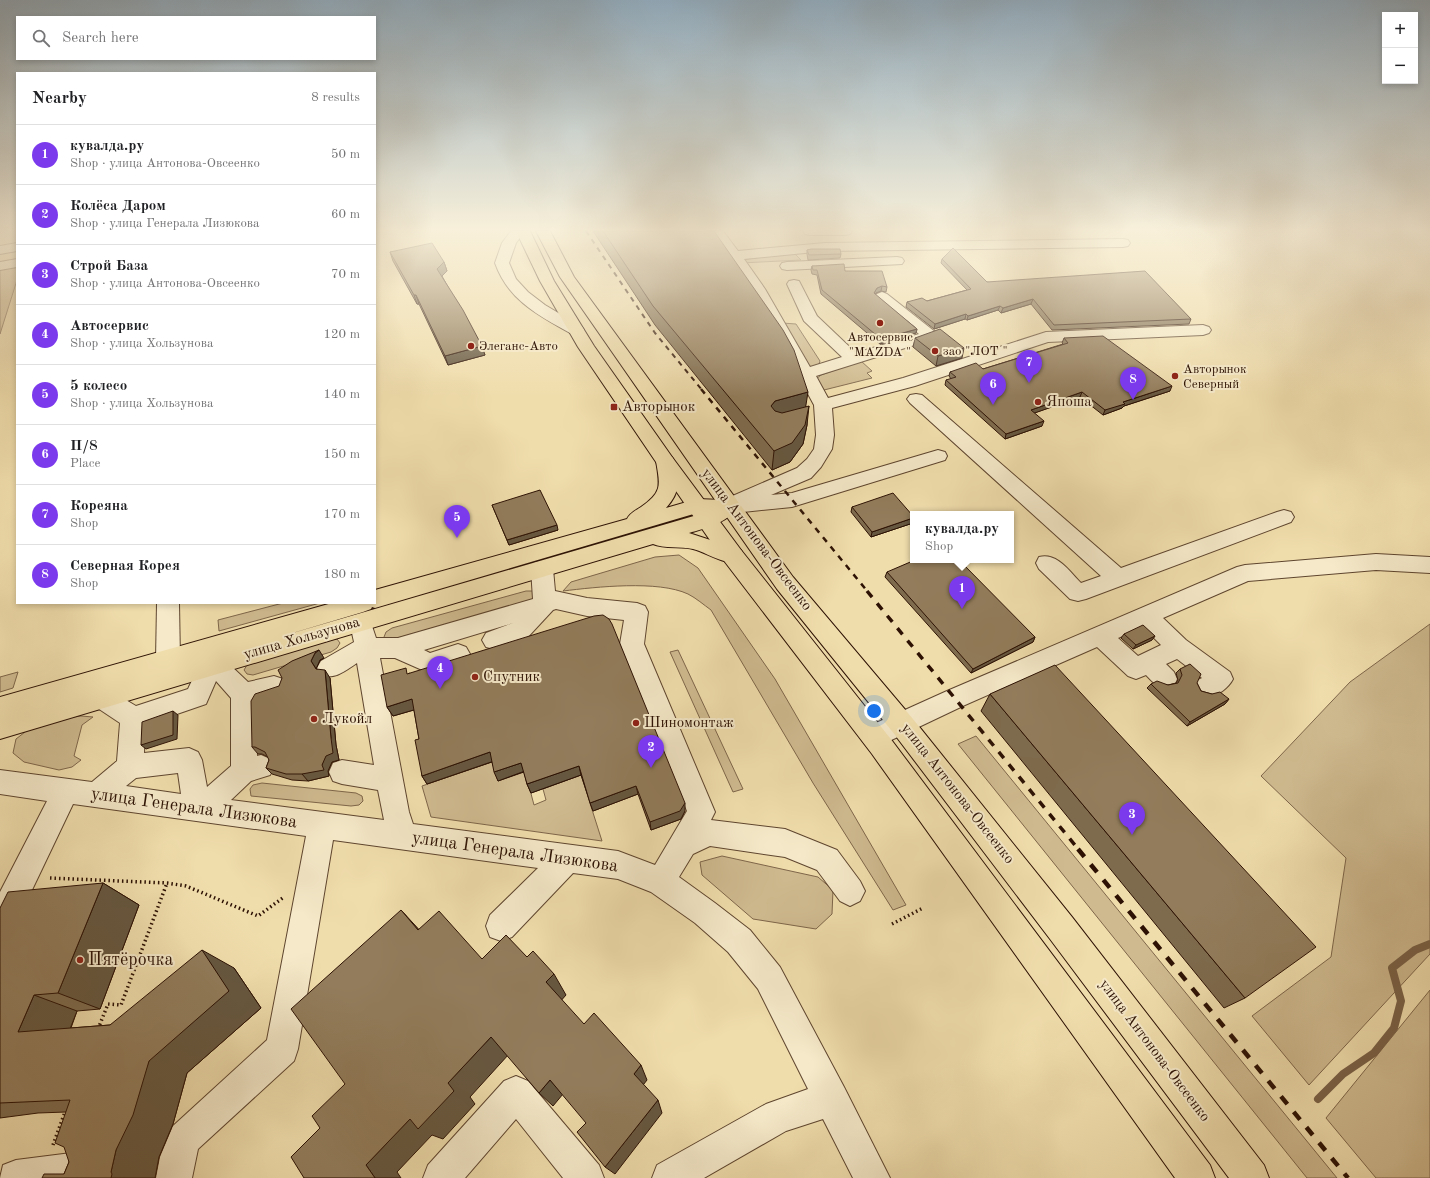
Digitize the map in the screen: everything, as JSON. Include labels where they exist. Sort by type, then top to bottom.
[{"type":"main road","name":"улица Антонова-Овсеенко","points":[[551,286],[595,360],[733,556],[874,736],[1030,947],[1197,1178]]},
{"type":"main road","name":"улица Антонова-Овсеенко","points":[[573,286],[728,506],[785,583],[901,723],[1061,928],[1251,1178]]},
{"type":"main road","name":"улица Хользунова","points":[[623,537],[641,516],[661,500],[669,485],[665,461]]},
{"type":"main road","name":"улица Хользунова","points":[[376,600],[623,537],[728,506]]},
{"type":"main road","name":"улица Хользунова","points":[[0,708],[168,660],[542,569],[623,537],[672,538],[701,543],[733,556]]},
{"type":"main road","name":"улица Хользунова","points":[[0,728],[210,666],[363,612]]},
{"type":"street","points":[[515,286],[547,315],[576,330]]},
{"type":"street","points":[[757,286],[806,374],[823,409],[825,435],[823,449],[814,463],[804,473],[792,500]]},
{"type":"street","points":[[795,286],[810,318],[853,360]]},
{"type":"street","points":[[806,374],[931,335],[882,297]]},
{"type":"street","points":[[804,419],[823,409],[1046,337],[1203,330]]},
{"type":"street","points":[[916,399],[1118,578]]},
{"type":"street","points":[[932,451],[792,500],[728,506],[804,473],[840,474],[932,451]]},
{"type":"street","points":[[1047,564],[1078,593],[1284,517]]},
{"type":"street","points":[[874,736],[1013,664],[1101,636],[1246,573],[1376,562],[1430,565]]},
{"type":"street","points":[[494,640],[519,631],[545,604],[542,569]]},
{"type":"street","points":[[329,668],[366,646],[398,648],[555,600],[588,607],[637,612],[632,644],[701,812],[661,882]]},
{"type":"street","points":[[168,604],[168,660]]},
{"type":"street","points":[[363,612],[366,646],[389,780],[395,812],[403,836]]},
{"type":"street","points":[[1147,616],[1178,647],[1221,679],[1207,687]]},
{"type":"street","points":[[1101,636],[1136,669],[1178,647]]},
{"type":"street","points":[[398,648],[429,663],[458,654]]},
{"type":"street","points":[[1148,662],[1165,679]]},
{"type":"street","points":[[96,795],[130,767],[189,760],[197,808],[253,769],[243,694],[221,671],[210,666],[197,697],[133,718]]},
{"type":"street","points":[[243,694],[274,686]]},
{"type":"street","points":[[102,698],[133,718]]},
{"type":"street","points":[[130,767],[133,718]]},
{"type":"street","points":[[342,772],[389,780]]},
{"type":"street","name":"улица Генерала Лизюкова","points":[[0,782],[618,865],[661,882],[705,913],[739,941],[769,978],[872,1178]]},
{"type":"street","points":[[0,923],[13,884],[66,790]]},
{"type":"street","points":[[171,1165],[185,1138],[282,1049],[322,825]]},
{"type":"street","points":[[684,844],[710,832],[785,843],[827,860],[850,891]]},
{"type":"street","points":[[500,926],[568,858]]},
{"type":"street","points":[[442,1178],[516,1093],[586,1178]]},
{"type":"street","points":[[670,1178],[778,1116],[832,1099]]},
{"type":"street","points":[[16,1178],[96,1168]]},
{"type":"path","points":[[97,1031],[108,1004],[121,1005],[167,883]]},
{"type":"path","points":[[13,884],[167,883],[186,886],[258,916],[289,892]]},
{"type":"path","points":[[892,924],[923,908]]},
{"type":"path","points":[[50,1153],[65,1112]]},
{"type":"shaded area","points":[[0,286],[15,286],[0,334]]},
{"type":"shaded area","points":[[782,323],[796,324],[820,361],[819,364],[811,367],[805,365]]},
{"type":"shaded area","points":[[861,361],[872,371],[867,373],[872,378],[820,391],[815,380],[821,375]]},
{"type":"shaded area","points":[[679,555],[698,568],[775,679],[906,905],[893,910],[813,783],[711,610],[688,594],[660,587],[627,586],[563,591],[571,582],[655,557]]},
{"type":"shaded area","points":[[526,591],[532,591],[536,595],[535,599],[387,641],[384,637],[386,632],[392,628]]},
{"type":"shaded area","points":[[279,604],[316,604],[219,631],[218,620]]},
{"type":"shaded area","points":[[1430,624],[1430,954],[1309,1085],[1252,1016],[1331,957],[1346,858],[1261,776],[1350,682]]},
{"type":"shaded area","points":[[330,639],[337,639],[340,643],[337,648],[331,652],[253,675],[247,674],[244,670],[247,665]]},
{"type":"shaded area","points":[[678,650],[743,789],[733,792],[670,652]]},
{"type":"shaded area","points":[[18,672],[13,688],[0,692],[0,677]]},
{"type":"shaded area","points":[[81,716],[93,717],[82,725],[74,756],[81,760],[72,767],[59,770],[24,762],[13,753],[16,739],[34,725],[57,719]]},
{"type":"shaded area","points":[[976,736],[1337,1178],[1307,1178],[958,744]]},
{"type":"shaded area","points":[[494,761],[525,771],[534,805],[546,800],[543,789],[581,775],[602,841],[431,817],[422,786]]},
{"type":"shaded area","points":[[262,783],[356,793],[362,796],[363,801],[359,805],[351,806],[251,796],[250,789],[253,785]]},
{"type":"shaded area","points":[[722,856],[818,877],[833,890],[832,914],[816,929],[753,919],[702,875],[700,862]]},
{"type":"shaded area","points":[[1430,990],[1430,1178],[1376,1178],[1326,1118]]},
{"type":"building","points":[[409,286],[448,286],[463,310],[482,346],[445,356],[416,295],[414,295]]},
{"type":"building","points":[[640,286],[752,286],[783,330],[794,350],[808,392],[775,401],[771,406],[775,411],[782,413],[809,406],[805,425],[792,443],[774,451],[653,306]]},
{"type":"building","points":[[821,286],[887,286],[877,288],[874,293],[917,329],[881,339],[822,290]]},
{"type":"building","points":[[968,286],[1159,286],[1191,319],[1054,325],[1033,299],[1003,308],[1000,306],[968,316],[966,314],[935,324],[907,302],[922,298],[927,301],[971,289]]},
{"type":"building","points":[[940,329],[964,348],[938,356],[915,338]]},
{"type":"building","points":[[1103,336],[1172,386],[1123,402],[1125,404],[1105,410],[1082,392],[1031,410],[1044,421],[1006,434],[946,380],[956,377],[950,372],[976,363],[983,369],[1068,343],[1064,338]]},
{"type":"building","points":[[540,490],[557,525],[507,540],[492,505]]},
{"type":"building","points":[[893,493],[910,513],[910,519],[872,532],[852,507]]},
{"type":"building","points":[[910,562],[962,563],[1035,637],[973,669],[887,572]]},
{"type":"building","points":[[603,615],[609,619],[612,624],[685,803],[680,811],[650,822],[636,786],[590,803],[579,766],[527,784],[521,763],[494,772],[490,752],[422,776],[415,740],[419,739],[412,699],[387,707],[381,675],[406,668],[407,674],[594,616]]},
{"type":"building","points":[[1143,625],[1155,636],[1136,645],[1124,634]]},
{"type":"building","points":[[319,650],[315,653],[311,661],[316,669],[325,670],[333,753],[326,756],[322,765],[324,770],[302,774],[286,774],[266,768],[269,760],[265,752],[252,747],[251,701],[255,694],[279,686],[282,678],[278,670],[292,661]]},
{"type":"building","points":[[1190,664],[1201,674],[1197,683],[1201,691],[1212,694],[1220,692],[1229,699],[1190,722],[1151,684],[1157,681],[1168,685],[1178,683],[1182,675],[1180,669]]},
{"type":"building","points":[[1055,665],[1316,947],[1245,998],[990,694]]},
{"type":"building","points":[[173,711],[173,735],[141,745],[142,722]]},
{"type":"building","points":[[103,883],[58,993],[34,995],[18,1032],[110,1025],[202,950],[229,991],[149,1061],[133,1115],[116,1150],[111,1178],[42,1178],[44,1174],[64,1174],[69,1162],[64,1147],[55,1143],[70,1100],[0,1103],[0,908],[8,892]]},
{"type":"building","points":[[401,910],[418,930],[439,911],[482,959],[506,935],[527,957],[533,951],[554,974],[546,982],[584,1024],[594,1013],[641,1065],[634,1074],[658,1100],[605,1167],[577,1132],[586,1123],[550,1080],[539,1093],[491,1037],[448,1083],[454,1091],[418,1129],[410,1119],[366,1165],[375,1178],[304,1178],[291,1157],[320,1128],[312,1116],[345,1084],[291,1009]]},
{"type":"waterway","points":[[1318,1099],[1343,1074],[1374,1053],[1394,1028],[1401,1001],[1392,968],[1415,950],[1430,944]]},
{"type":"railway","points":[[623,286],[655,333],[702,390]]},
{"type":"railway","points":[[701,389],[868,592]]},
{"type":"railway","points":[[867,591],[1079,850]]},
{"type":"railway","points":[[1078,849],[1348,1178]]},
{"type":"place","name":"Автосервис \"MAZDA \"","points":[[880,323]]},
{"type":"place","name":"Элеганс-Авто","points":[[471,346]]},
{"type":"place","name":"зао \"ЛОТ \"","points":[[935,351]]},
{"type":"place","name":"Авторынок Северный","points":[[1175,376]]},
{"type":"place","name":"Кореяна","points":[[1029,383]]},
{"type":"place","name":"Северная Корея","points":[[1133,400]]},
{"type":"place","name":"Япоша","points":[[1038,402]]},
{"type":"place","name":"П/8","points":[[993,405]]},
{"type":"place","name":"Авторынок","points":[[614,407]]},
{"type":"place","name":"5 колесо","points":[[457,538]]},
{"type":"place","name":"кувалда.ру","points":[[962,609]]},
{"type":"place","name":"Спутник","points":[[475,677]]},
{"type":"place","name":"Автосервис","points":[[440,689]]},
{"type":"place","name":"Лукойл","points":[[314,719]]},
{"type":"place","name":"Шиномонтаж","points":[[636,723]]},
{"type":"place","name":"Колёса Даром","points":[[651,768]]},
{"type":"place","name":"Строй База","points":[[1132,835]]},
{"type":"place","name":"Пятёрочка","points":[[80,960]]}]
